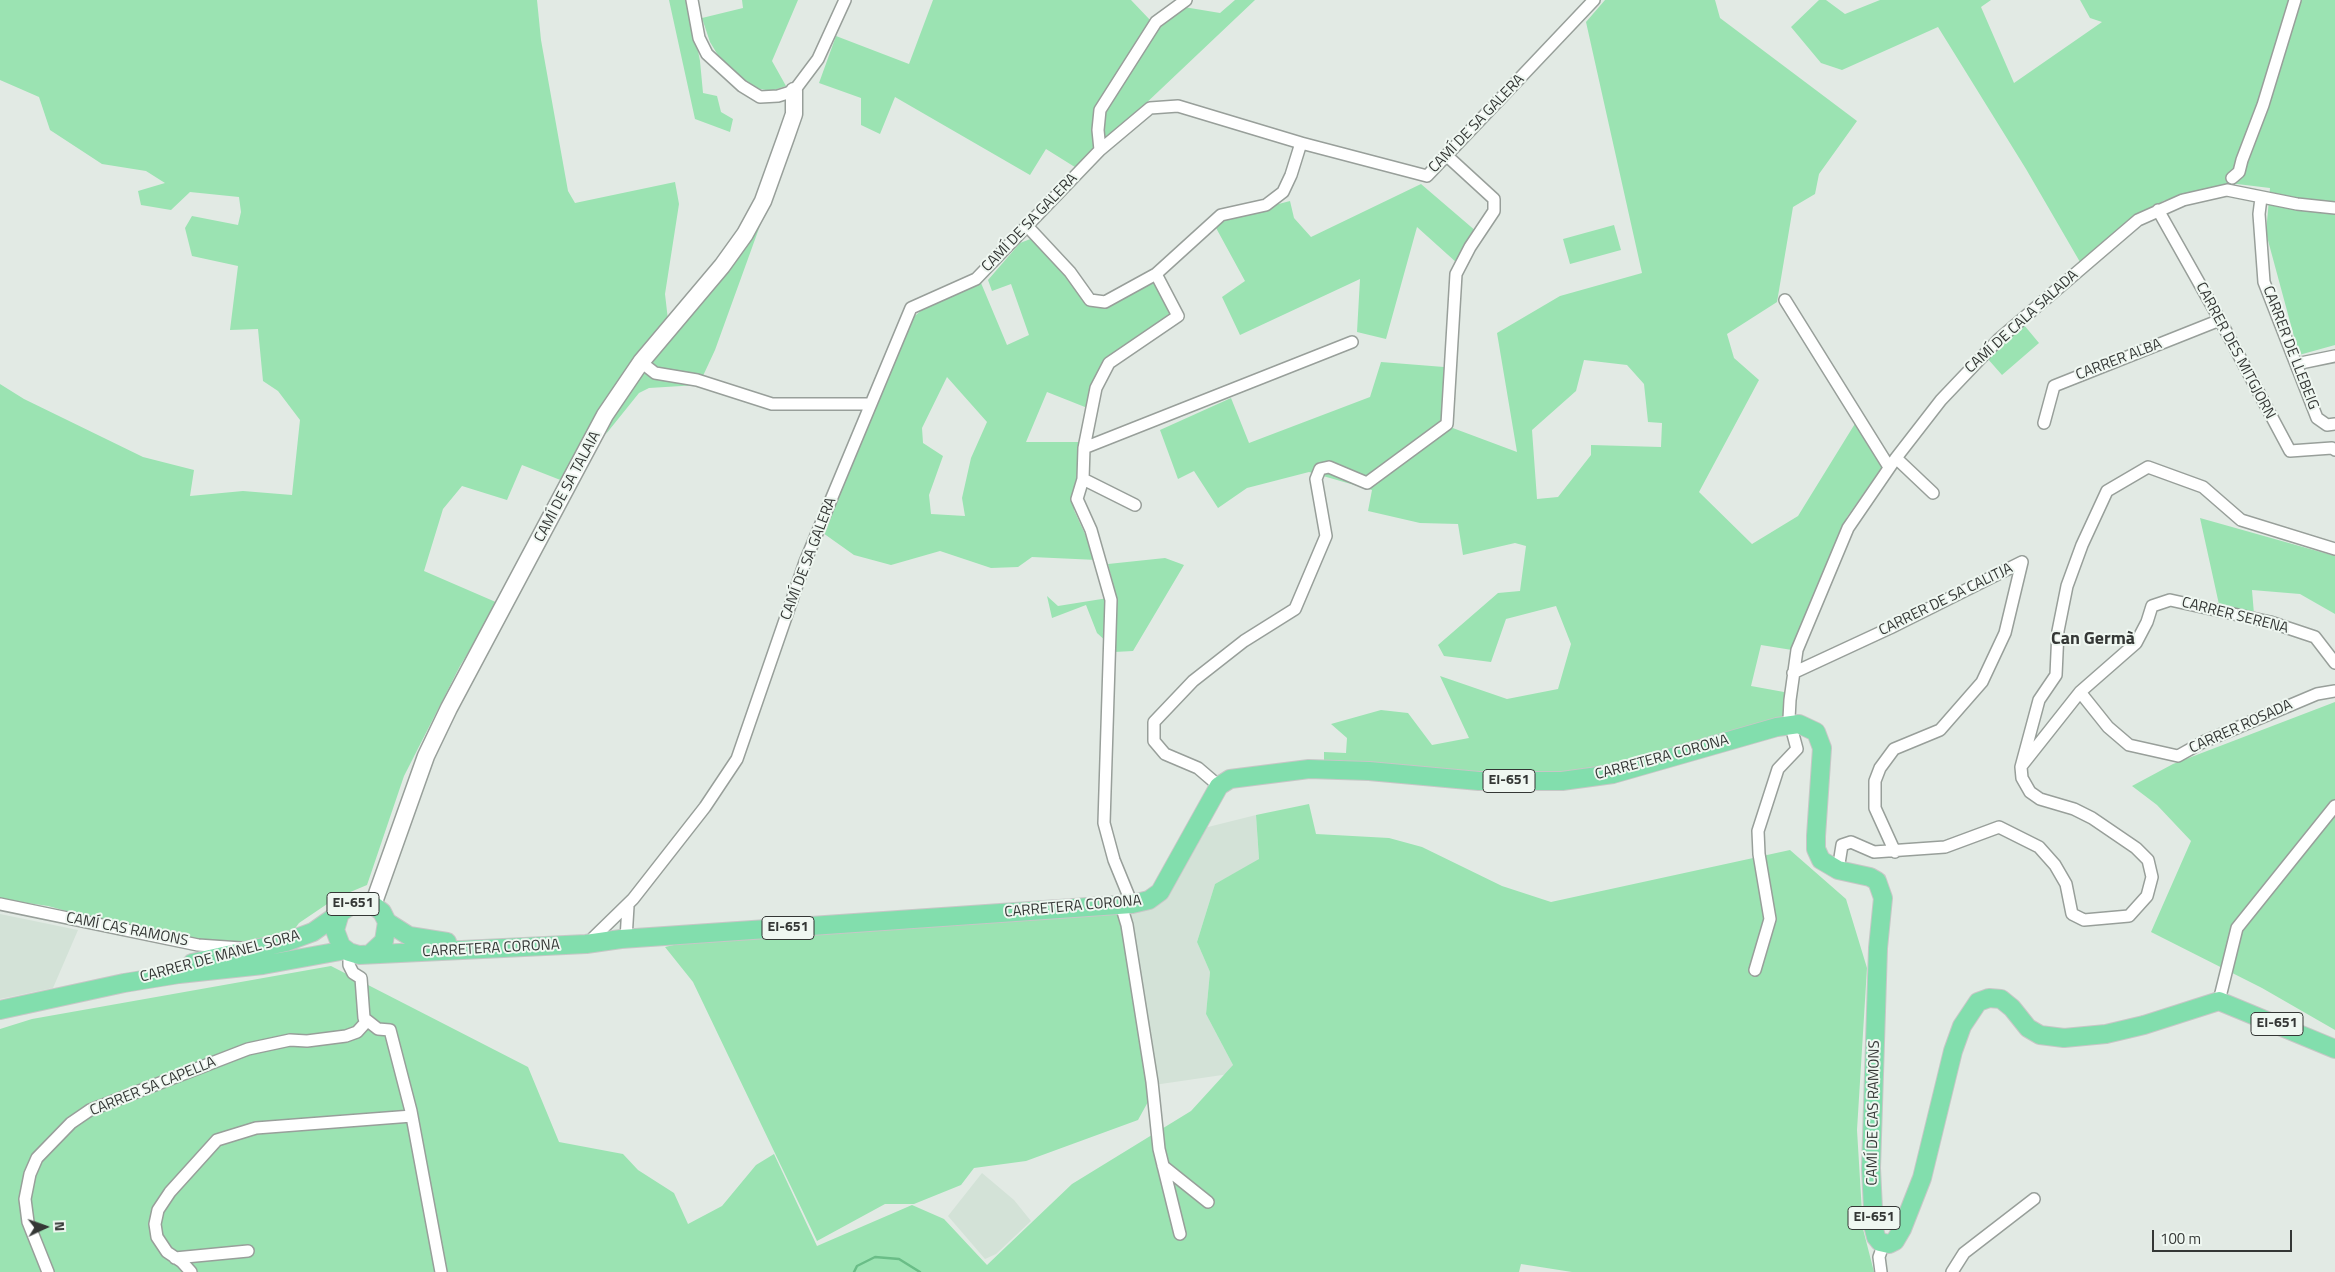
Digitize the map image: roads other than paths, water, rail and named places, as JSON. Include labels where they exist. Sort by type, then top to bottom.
[{"type":"main road","name":"CARRETERA CORONA","points":[[370,954],[456,951],[1127,905],[1149,900],[1160,892],[1219,786],[1230,779],[1309,770],[1369,771],[1479,781],[1562,781],[1613,774],[1790,724]]},
{"type":"main road","name":"CAMÍ DE CAS RAMONS","points":[[1790,724],[1809,727],[1820,738],[1822,759],[1816,849],[1821,860],[1828,866],[1838,870],[1870,877],[1877,882],[1883,898],[1878,948],[1871,1168],[1874,1229],[1876,1237],[1884,1244]]},
{"type":"main road","name":"EI-651","points":[[363,902],[373,905],[382,912],[386,922],[384,941],[376,951],[370,954],[359,955],[347,951],[336,936],[335,924],[340,913],[353,904],[363,902]]},
{"type":"main road","name":"CARRER DE MANEL SORA","points":[[124,983],[177,966],[286,942],[313,932],[340,913]]},
{"type":"main road","name":"CARRETERA CORONA","points":[[386,922],[409,936],[439,943],[593,938],[620,939]]},
{"type":"main road","name":"CARRER DE MANEL SORA","points":[[0,1010],[124,983],[179,974],[257,966],[347,951]]},
{"type":"main road","name":"EI-651","points":[[1884,1244],[1890,1244],[1899,1236],[1922,1178],[1953,1051],[1962,1026],[1978,1002],[1989,998],[2001,999],[2034,1032],[2040,1035],[2064,1038],[2106,1034],[2144,1025],[2219,1001],[2335,1049]]},
{"type":"street","points":[[692,0],[699,38],[707,54],[742,86],[760,97],[778,96],[794,91],[818,59],[845,0]]},
{"type":"street","points":[[1100,150],[1098,130],[1100,110],[1156,22],[1186,0]]},
{"type":"street","name":"CAMÍ DE SA GALERA","points":[[593,938],[628,906],[705,807],[737,759],[805,562],[911,308],[976,279],[1100,150],[1150,108],[1178,106],[1301,143],[1427,176],[1594,0]]},
{"type":"street","points":[[2226,190],[2234,170],[2242,160],[2264,105],[2295,0]]},
{"type":"street","name":"CAMÍ DE SA TALAIA","points":[[373,905],[426,756],[449,708],[605,415],[641,362],[722,266],[745,234],[763,201],[794,114],[794,91]]},
{"type":"street","points":[[1028,227],[1070,272],[1090,300],[1105,302],[1156,274],[1221,215],[1266,205],[1283,192],[1291,175],[1301,143]]},
{"type":"street","points":[[1219,786],[1198,768],[1166,754],[1154,741],[1154,722],[1193,680],[1244,641],[1295,609],[1326,536],[1316,479],[1320,469],[1329,467],[1367,483],[1447,424],[1456,274],[1470,247],[1494,211],[1494,199],[1446,155]]},
{"type":"street","name":"CAMÍ DE CALA SALADA","points":[[1755,970],[1770,919],[1759,854],[1758,831],[1778,769],[1797,749],[1790,724],[1793,673],[1800,643],[1848,528],[1893,463],[1958,382],[1999,339],[2138,220],[2182,200],[2226,190],[2261,198],[2335,208]]},
{"type":"street","name":"CARRER DE LLEBEIG","points":[[2261,198],[2259,214],[2264,282],[2317,418],[2327,424],[2335,424]]},
{"type":"street","name":"CARRER DES MITGJORN","points":[[2158,210],[2220,320],[2290,451],[2332,448],[2335,450]]},
{"type":"street","points":[[1156,274],[1178,316],[1109,363],[1096,388],[1084,448],[1083,479],[1077,499],[1091,530],[1111,600],[1104,823],[1127,905],[1127,925],[1152,1082],[1154,1111],[1163,1166],[1180,1234]]},
{"type":"street","points":[[1785,300],[1893,463],[1933,493]]},
{"type":"street","name":"CARRER ALBA","points":[[2044,423],[2054,386],[2220,320]]},
{"type":"street","points":[[1084,448],[1352,342]]},
{"type":"street","points":[[2296,364],[2335,356]]},
{"type":"street","points":[[641,362],[654,373],[697,380],[772,404],[870,404]]},
{"type":"street","points":[[1838,870],[1842,845],[1851,842],[1874,852],[1896,852],[1944,847],[1999,827],[2039,847],[2054,865],[2066,884],[2072,914],[2084,920],[2129,916],[2147,896],[2152,877],[2148,860],[2136,848],[2092,818],[2074,809],[2040,799],[2030,792],[2022,778],[2021,767],[2039,700],[2056,675],[2058,631],[2067,586],[2082,545],[2106,491],[2148,467],[2203,487],[2241,520],[2335,549]]},
{"type":"street","points":[[1083,479],[1134,505]]},
{"type":"street","name":"CARRER DE SA CALITJA","points":[[1793,673],[1890,628],[2022,562],[2005,633],[1982,682],[1940,730],[1894,749],[1880,768],[1875,781],[1875,808],[1896,852]]},
{"type":"street","name":"CARRER SERENA","points":[[2021,767],[2080,692],[2136,643],[2147,622],[2152,606],[2170,600],[2270,622],[2315,637],[2335,663]]},
{"type":"street","name":"CARRER ROSADA","points":[[2080,692],[2108,727],[2129,745],[2178,756],[2203,742],[2317,694],[2335,691]]},
{"type":"street","points":[[2219,1001],[2237,928],[2335,806]]},
{"type":"street","name":"CAMÍ CAS RAMONS","points":[[0,904],[198,945],[255,949]]},
{"type":"street","points":[[620,939],[628,906]]},
{"type":"street","points":[[615,918],[620,939]]},
{"type":"street","points":[[347,951],[348,965],[353,973],[361,978],[364,1018],[378,1029],[390,1030],[412,1116],[441,1272]]},
{"type":"street","name":"CARRER SA CAPELLA","points":[[48,1272],[28,1222],[25,1199],[30,1174],[37,1158],[70,1123],[90,1110],[248,1049],[290,1040],[307,1041],[346,1036],[357,1032],[367,1021]]},
{"type":"street","points":[[191,1272],[167,1252],[157,1237],[155,1224],[158,1210],[170,1192],[218,1140],[256,1128],[412,1116]]},
{"type":"street","points":[[1163,1166],[1208,1202]]},
{"type":"street","points":[[1952,1272],[1964,1253],[2034,1199]]},
{"type":"street","points":[[1880,1272],[1879,1257],[1884,1244]]},
{"type":"street","points":[[176,1258],[248,1251]]},
{"type":"waterway","points":[[854,1272],[857,1266],[875,1257],[899,1259],[920,1272]]},
{"type":"district","name":"Can Germà","points":[[2093,640]]}]
